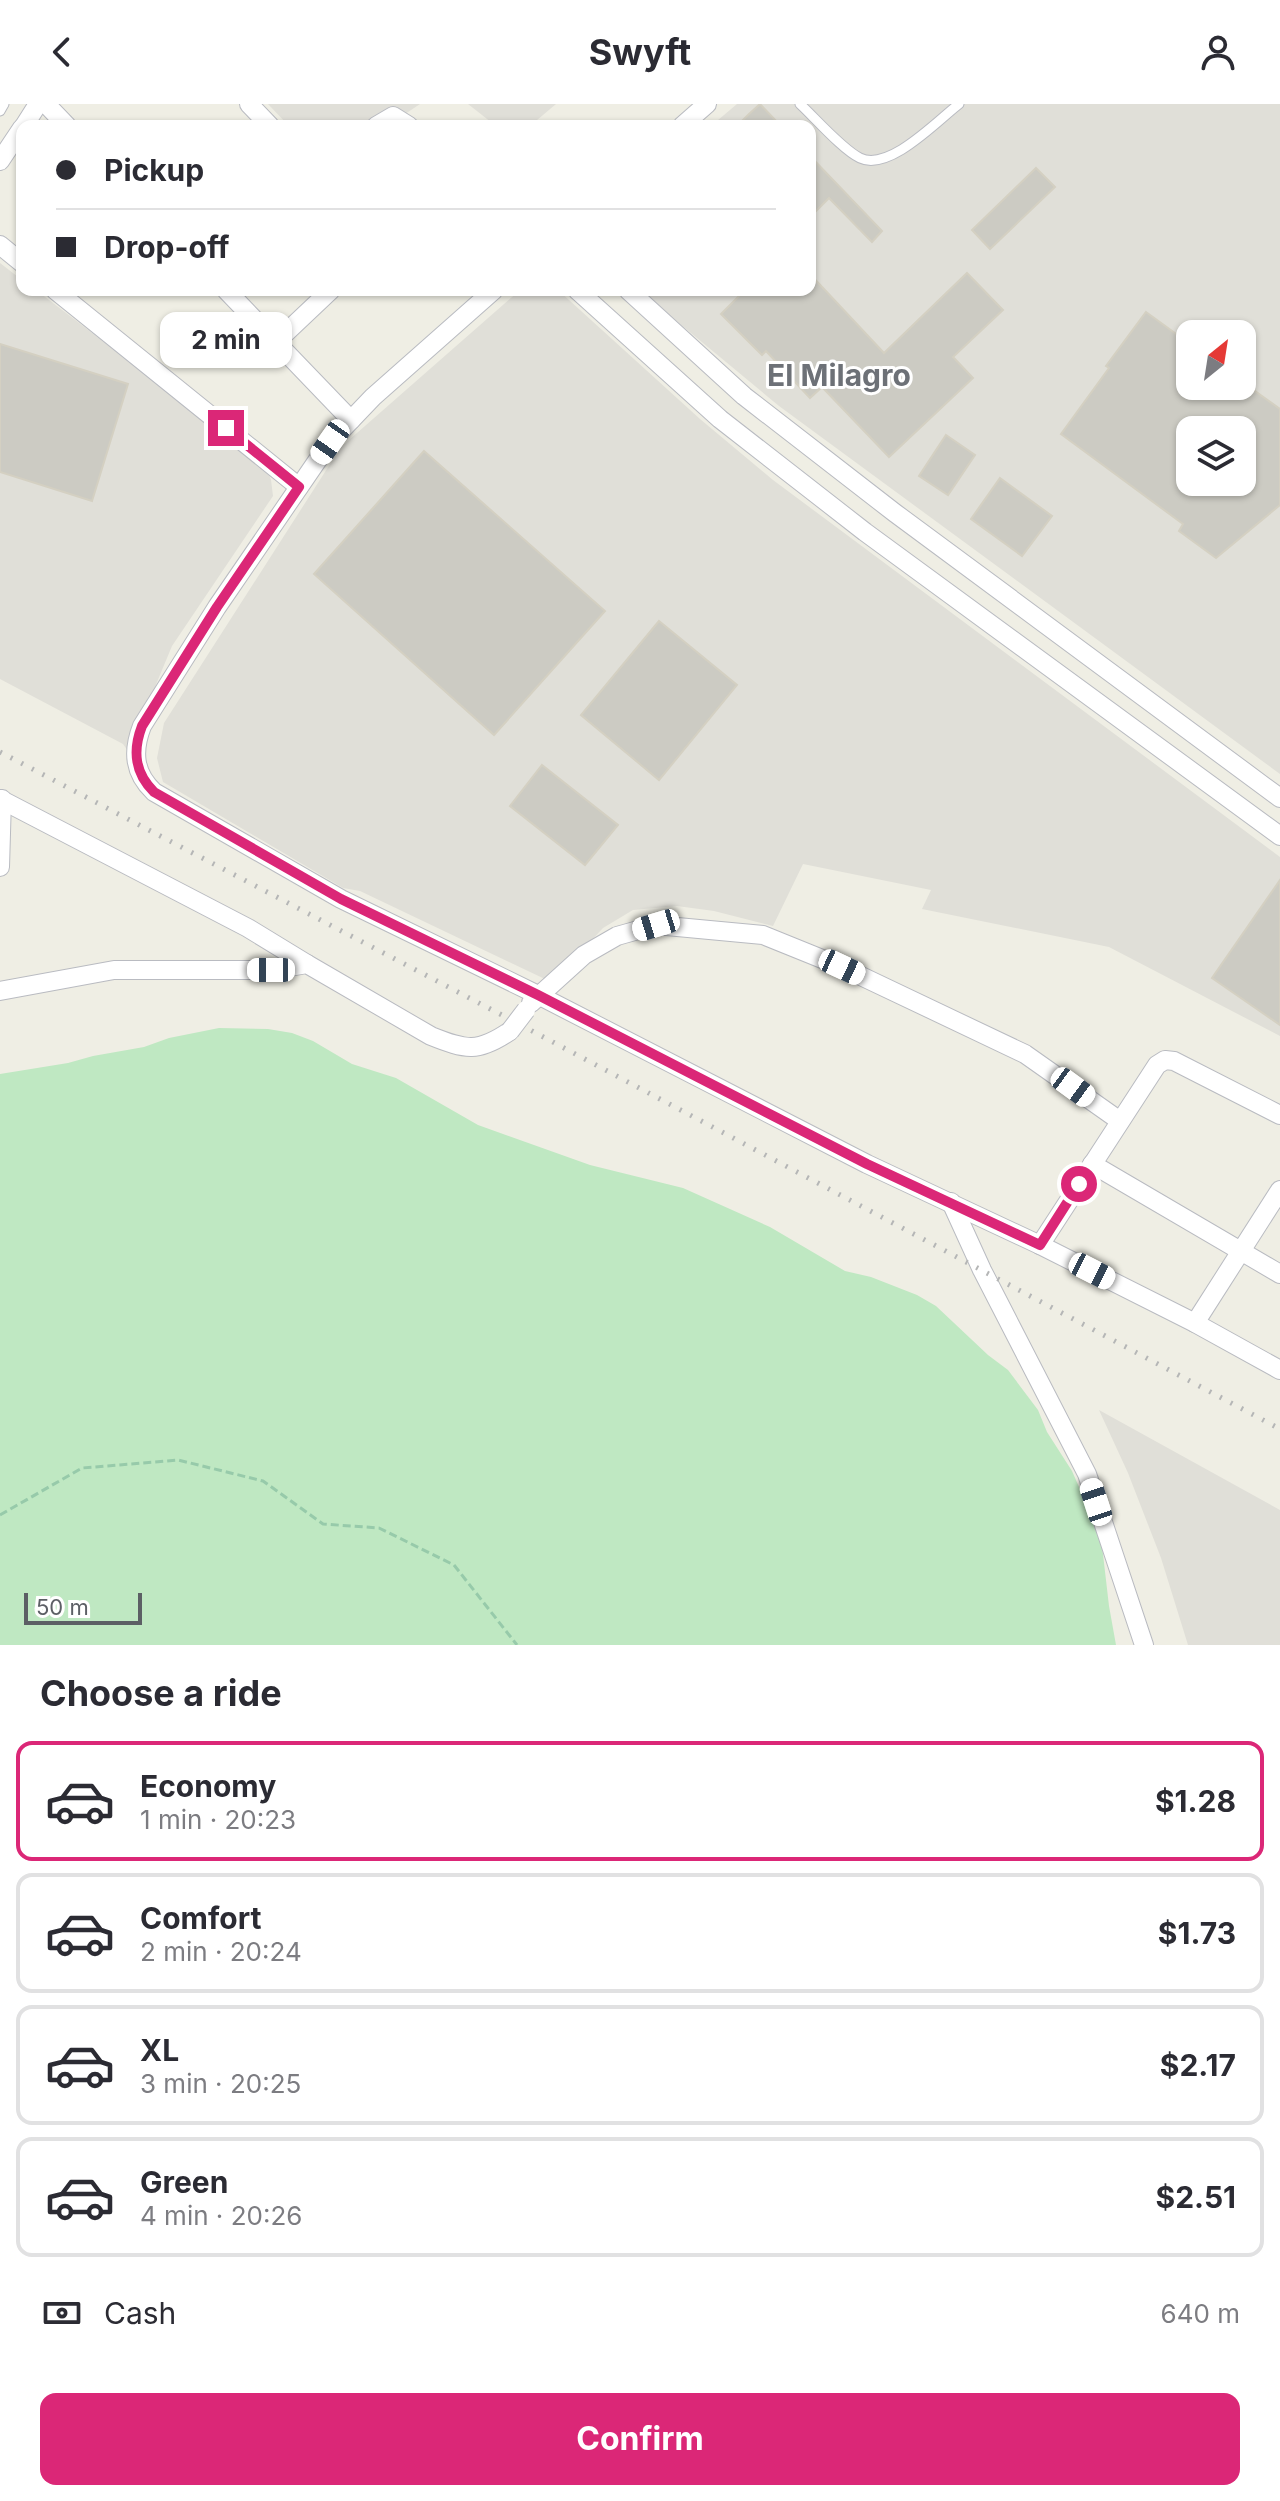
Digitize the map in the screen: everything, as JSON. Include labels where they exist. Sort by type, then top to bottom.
[{"type":"street","points":[[46,104],[61,120]]},
{"type":"street","points":[[249,104],[264,120]]},
{"type":"street","points":[[689,120],[707,104]]},
{"type":"street","points":[[0,161],[16,137]]},
{"type":"street","points":[[0,245],[16,258]]},
{"type":"street","points":[[62,296],[299,487]]},
{"type":"street","points":[[232,296],[351,420]]},
{"type":"street","points":[[276,342],[325,296]]},
{"type":"street","points":[[487,296],[373,397],[330,442],[217,607],[142,726],[136,756],[142,780],[154,792],[341,899],[538,995],[867,1164],[1040,1245],[1195,1323],[1280,1370]]},
{"type":"street","points":[[584,296],[720,419],[865,532],[1280,836]]},
{"type":"street","points":[[635,296],[744,396],[1280,798],[1263,823]]},
{"type":"street","points":[[720,419],[744,396]]},
{"type":"street","points":[[978,615],[998,589]]},
{"type":"street","points":[[1215,788],[1234,763]]},
{"type":"street","points":[[0,867],[1,799],[248,928],[431,1036],[470,1048],[489,1046],[510,1031],[538,995],[584,955],[617,936],[656,925],[763,935],[842,967],[1025,1054],[1120,1121]]},
{"type":"street","points":[[0,991],[114,970],[271,970],[307,964]]},
{"type":"street","points":[[1040,1245],[1157,1065],[1165,1060],[1174,1061],[1280,1115]]},
{"type":"street","points":[[1092,1164],[1280,1274]]},
{"type":"street","points":[[1195,1323],[1280,1190]]},
{"type":"street","points":[[951,1202],[982,1270],[1087,1474],[1144,1645]]},
{"type":"lane","points":[[0,111],[4,104]]},
{"type":"lane","points":[[800,104],[858,157],[878,161],[905,147],[959,104]]},
{"type":"path","points":[[0,1515],[82,1468],[178,1460],[249,1477],[263,1481],[323,1524],[379,1528],[454,1565],[517,1645]]},
{"type":"shaded area","points":[[268,104],[420,104],[396,120],[283,120]]},
{"type":"shaded area","points":[[468,104],[556,104],[537,120],[488,120]]},
{"type":"shaded area","points":[[737,104],[1280,104],[1280,774],[779,406],[646,296],[816,296],[816,120],[718,120]]},
{"type":"shaded area","points":[[0,263],[16,275],[16,296],[44,296],[266,466],[273,496],[172,646],[133,758],[123,744],[0,679]]},
{"type":"shaded area","points":[[513,296],[565,296],[700,419],[773,480],[1280,857],[1280,1036],[1109,947],[922,909],[931,890],[803,864],[773,926],[714,911],[677,906],[633,910],[603,928],[560,974],[547,980],[360,891],[343,888],[163,782],[157,758],[164,723],[341,447]]},
{"type":"shaded area","points":[[1099,1410],[1280,1510],[1280,1645],[1188,1645],[1161,1558],[1128,1473]]},
{"type":"green space","points":[[219,1028],[268,1029],[313,1041],[352,1064],[396,1078],[478,1125],[590,1165],[683,1188],[770,1227],[845,1271],[871,1277],[936,1306],[1008,1370],[1038,1410],[1047,1432],[1072,1471],[1101,1537],[1116,1645],[0,1645],[0,1074],[68,1063]]},
{"type":"building","points":[[760,104],[775,120],[743,120]]},
{"type":"building","points":[[816,162],[882,231],[872,242],[829,198],[816,211]]},
{"type":"building","points":[[1036,168],[1055,187],[990,249],[972,230]]},
{"type":"building","points":[[967,273],[1003,310],[953,357],[973,378],[889,457],[822,387],[810,398],[766,351],[762,355],[721,314],[739,296],[816,296],[816,280],[884,353]]},
{"type":"building","points":[[1146,312],[1176,334],[1176,400],[1256,400],[1256,392],[1280,409],[1280,505],[1216,558],[1179,531],[1183,524],[1061,434],[1109,368],[1106,366]]},
{"type":"building","points":[[0,344],[128,384],[92,501],[0,472]]},
{"type":"building","points":[[946,435],[975,455],[948,495],[919,476]]},
{"type":"building","points":[[424,451],[605,611],[494,735],[314,574]]},
{"type":"building","points":[[1000,478],[1052,516],[1022,556],[971,519]]},
{"type":"building","points":[[659,621],[737,685],[659,780],[581,715]]},
{"type":"building","points":[[542,765],[618,825],[585,865],[510,806]]},
{"type":"building","points":[[1280,880],[1280,1025],[1212,978]]},
{"type":"railway","points":[[0,752],[1280,1429]]},
{"type":"district","name":"El Milagro","points":[[839,375]]},
{"type":"route","points":[[226,428],[299,487],[217,607],[142,726],[136,747],[137,766],[142,780],[154,792],[341,899],[538,995],[867,1164],[1040,1245],[1079,1184]]}]
